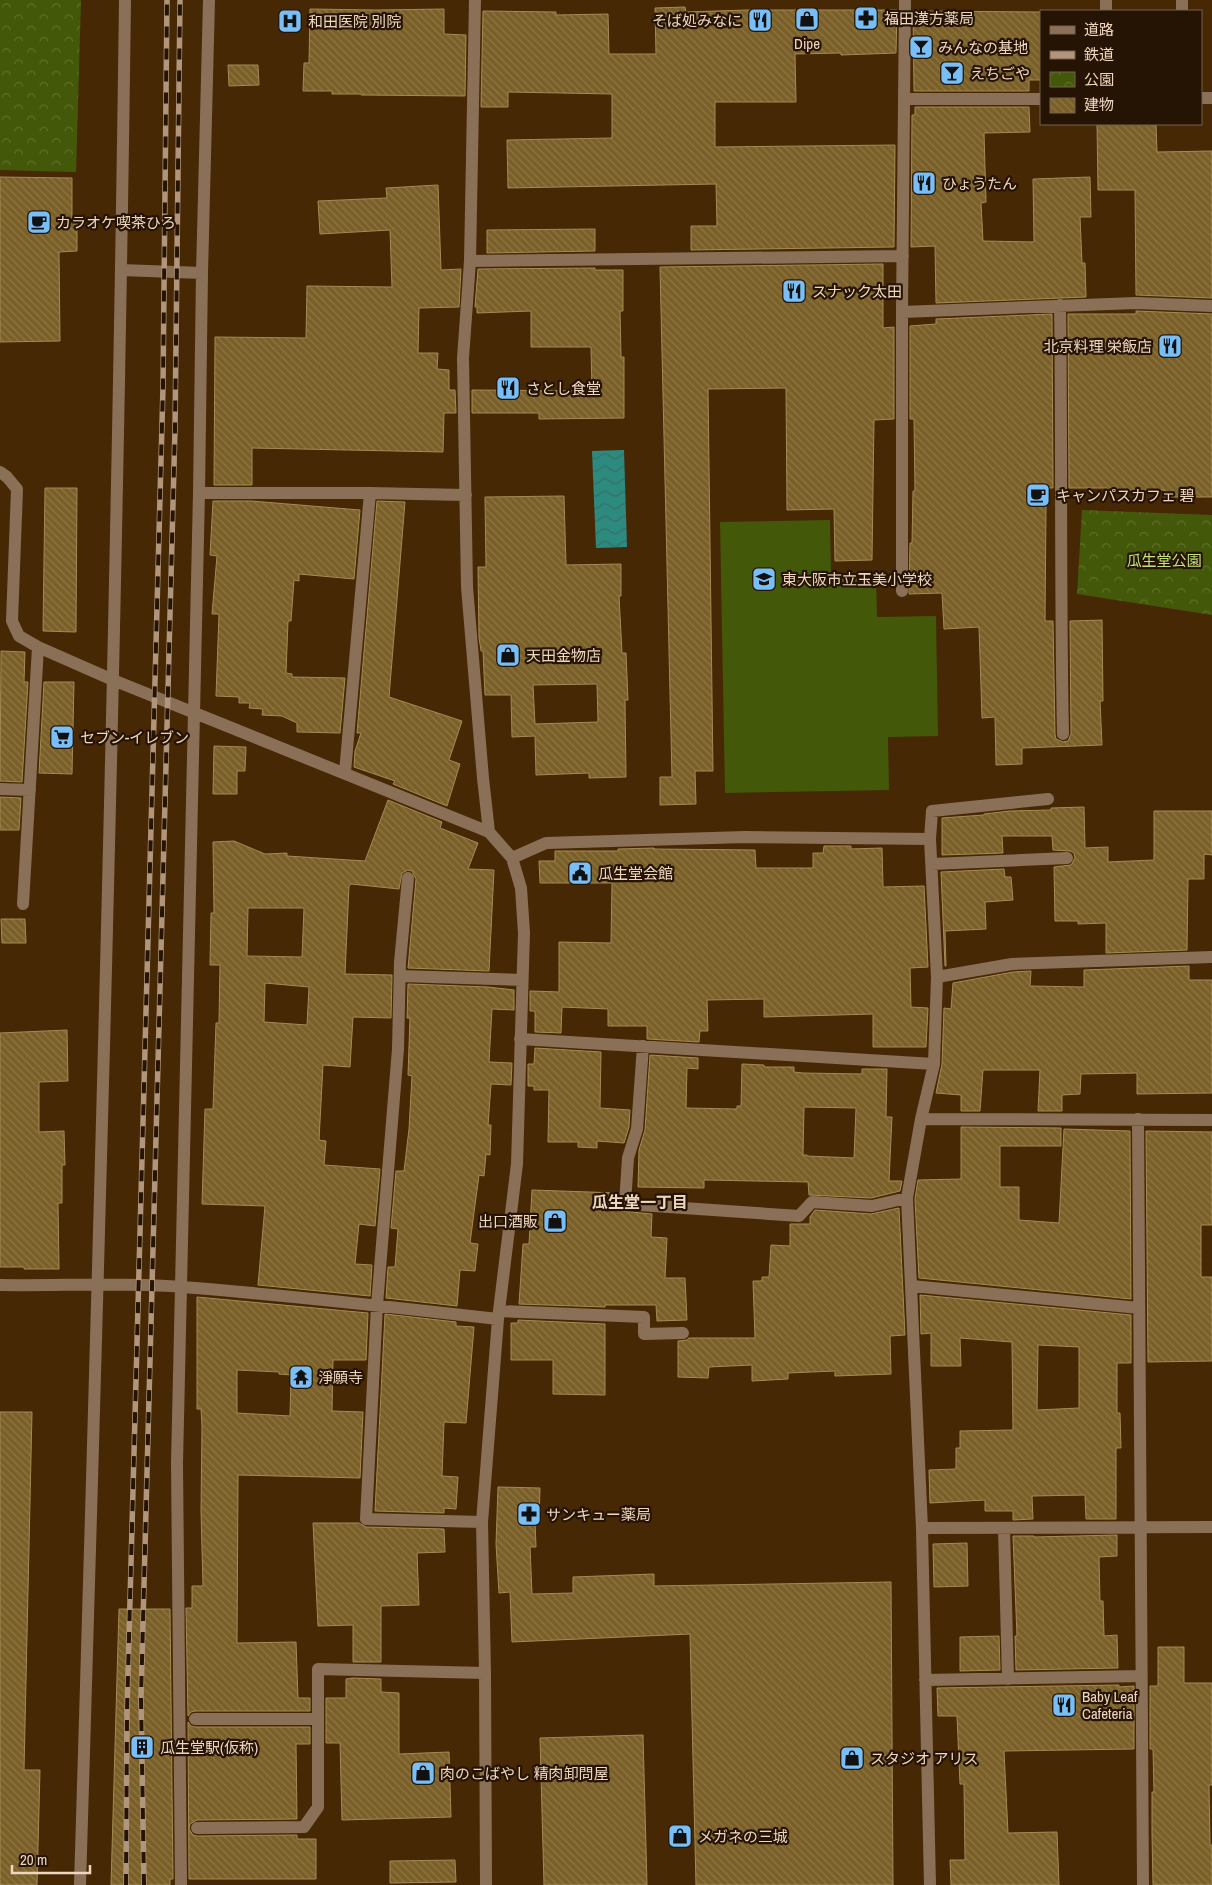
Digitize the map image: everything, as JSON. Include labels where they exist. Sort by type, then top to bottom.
[{"type":"street","points":[[80,1885],[98,1285],[113,680],[122,270],[125,0]]},
{"type":"street","points":[[181,1885],[177,1464],[209,0]]},
{"type":"street","points":[[475,0],[470,261],[463,358],[467,587],[489,832]]},
{"type":"street","points":[[902,591],[905,0]]},
{"type":"street","points":[[904,99],[1040,99]]},
{"type":"street","points":[[470,261],[903,256]]},
{"type":"street","points":[[122,270],[202,273]]},
{"type":"street","points":[[902,312],[1136,303],[1212,306]]},
{"type":"street","points":[[1060,305],[1062,498],[1060,604],[1063,734]]},
{"type":"street","points":[[0,472],[7,476],[17,489],[12,621],[19,636],[38,647],[113,680],[345,772],[489,832],[512,858],[522,888],[524,933],[517,1164],[498,1315],[482,1522],[486,1885]]},
{"type":"street","points":[[199,493],[370,493],[466,496]]},
{"type":"street","points":[[345,772],[370,493]]},
{"type":"street","points":[[23,904],[38,647]]},
{"type":"street","points":[[0,789],[30,790]]},
{"type":"street","points":[[930,1885],[922,1528],[908,1198],[921,1119],[934,1064],[937,977],[930,839],[932,811],[1048,800]]},
{"type":"street","points":[[512,858],[546,843],[745,837],[930,839]]},
{"type":"street","points":[[932,864],[1067,858]]},
{"type":"street","points":[[408,878],[400,976],[398,1049],[377,1305],[366,1519],[482,1522]]},
{"type":"street","points":[[937,977],[1012,964],[1212,957]]},
{"type":"street","points":[[400,976],[522,980]]},
{"type":"street","points":[[520,1039],[934,1064]]},
{"type":"street","points":[[643,1046],[637,1128],[628,1158],[625,1204],[799,1216],[812,1202],[872,1206],[908,1198]]},
{"type":"street","points":[[921,1119],[1212,1120]]},
{"type":"street","points":[[1138,1120],[1143,1885]]},
{"type":"street","points":[[0,1286],[98,1285],[181,1287],[498,1315],[644,1317],[644,1334],[683,1333]]},
{"type":"street","points":[[912,1286],[1139,1308]]},
{"type":"street","points":[[922,1528],[1212,1527]]},
{"type":"street","points":[[1004,1528],[1008,1679]]},
{"type":"street","points":[[197,1828],[304,1827],[318,1807],[318,1670],[485,1673]]},
{"type":"street","points":[[925,1680],[1142,1676]]},
{"type":"street","points":[[195,1720],[318,1720]]},
{"type":"green space","points":[[0,0],[81,0],[76,172],[0,170]]},
{"type":"green space","name":"瓜生堂公園","points":[[1082,510],[1212,515],[1212,615],[1077,594]]},
{"type":"green space","points":[[830,520],[831,575],[876,574],[877,617],[936,616],[938,736],[888,737],[889,790],[725,793],[720,522]]},
{"type":"water","points":[[624,450],[627,547],[596,548],[592,451]]},
{"type":"building","points":[[685,7],[686,12],[897,10],[896,53],[795,54],[796,102],[715,102],[715,147],[895,145],[894,247],[691,250],[691,226],[717,226],[716,184],[508,188],[507,140],[612,138],[612,94],[508,92],[508,107],[481,107],[483,11],[556,12],[556,15],[608,14],[609,54],[656,54],[655,8]]},
{"type":"building","points":[[310,9],[444,9],[444,34],[466,35],[465,96],[361,95],[332,94],[332,91],[303,91],[304,63],[309,63]]},
{"type":"building","points":[[913,11],[1040,12],[1040,80],[1029,80],[1029,91],[914,91]]},
{"type":"building","points":[[228,65],[258,65],[259,85],[229,86]]},
{"type":"building","points":[[915,107],[1029,107],[1030,132],[984,133],[986,202],[981,203],[983,241],[1034,242],[1033,179],[1090,177],[1091,217],[1080,217],[1082,263],[1085,263],[1086,297],[936,303],[935,246],[911,247],[912,115],[915,115]]},
{"type":"building","points":[[1097,125],[1156,125],[1157,152],[1212,151],[1212,298],[1136,295],[1135,190],[1098,190]]},
{"type":"building","points":[[0,177],[72,178],[72,220],[77,220],[77,251],[59,252],[60,341],[0,342]]},
{"type":"building","points":[[438,185],[441,270],[461,269],[459,307],[419,308],[418,353],[438,353],[437,369],[449,370],[449,390],[455,390],[456,413],[444,413],[443,452],[252,448],[252,485],[214,485],[215,337],[306,338],[307,286],[392,287],[390,230],[320,234],[318,201],[387,198],[386,188]]},
{"type":"building","points":[[595,229],[595,251],[487,253],[487,230]]},
{"type":"building","points":[[883,264],[883,328],[894,327],[894,419],[874,420],[872,560],[835,561],[834,509],[787,510],[786,388],[708,389],[713,771],[695,771],[696,804],[660,805],[660,777],[672,777],[660,267]]},
{"type":"building","points":[[595,268],[595,270],[623,270],[623,311],[620,311],[621,357],[624,357],[624,418],[539,419],[539,413],[472,413],[472,390],[592,391],[591,347],[531,347],[531,311],[477,313],[477,307],[475,307],[478,269]]},
{"type":"building","points":[[1136,311],[1212,314],[1212,497],[1164,497],[1164,490],[1069,488],[1068,314],[1136,314]]},
{"type":"building","points":[[1052,314],[1053,488],[1047,488],[1045,621],[1053,621],[1055,734],[1056,739],[1063,742],[1068,741],[1071,734],[1070,621],[1102,620],[1103,701],[1100,701],[1102,745],[1022,748],[1022,764],[996,765],[995,717],[982,718],[979,627],[944,629],[942,593],[909,594],[913,491],[915,491],[914,419],[910,419],[910,326],[936,324],[936,319]]},
{"type":"building","points":[[45,488],[77,488],[76,632],[43,631]]},
{"type":"building","points":[[564,496],[566,565],[621,564],[621,596],[619,596],[622,653],[626,653],[628,700],[625,700],[626,777],[589,778],[589,773],[536,775],[535,736],[512,737],[511,695],[485,695],[483,651],[481,651],[479,637],[478,567],[486,567],[485,497]],"holes":[[[597,684],[598,722],[535,724],[533,685]]]},
{"type":"building","points":[[213,501],[251,501],[360,510],[354,579],[299,574],[299,581],[294,580],[291,621],[288,621],[286,673],[292,674],[292,677],[345,678],[340,733],[297,732],[297,723],[282,716],[262,715],[263,709],[249,708],[250,703],[239,703],[239,697],[216,696],[219,614],[212,614],[217,556],[210,555]]},
{"type":"building","points":[[377,501],[405,502],[389,697],[462,721],[449,760],[460,764],[447,806],[393,784],[395,781],[354,767],[355,751],[361,733],[357,733]]},
{"type":"building","points":[[1,651],[25,652],[24,682],[28,682],[22,782],[0,781]]},
{"type":"building","points":[[44,682],[74,682],[72,774],[39,773]]},
{"type":"building","points":[[214,746],[246,747],[245,771],[237,771],[237,794],[213,794]]},
{"type":"building","points":[[0,797],[21,798],[19,830],[0,830]]},
{"type":"building","points":[[388,800],[442,822],[440,828],[478,843],[468,869],[494,870],[489,971],[408,968],[416,879],[412,871],[408,870],[402,873],[399,889],[351,884],[349,886],[345,974],[392,975],[391,1018],[353,1017],[350,1067],[323,1065],[319,1140],[326,1141],[324,1165],[380,1169],[375,1226],[359,1224],[355,1264],[372,1265],[370,1296],[258,1285],[265,1206],[202,1204],[205,1109],[213,1109],[216,1023],[219,1023],[220,965],[210,965],[211,913],[214,913],[213,842],[234,841],[265,854],[287,853],[287,856],[365,861]],"holes":[[[248,908],[304,908],[302,957],[247,956]],[[265,983],[309,987],[307,1025],[264,1022]]]},
{"type":"building","points":[[1084,807],[1085,848],[1108,847],[1108,862],[1154,860],[1154,811],[1212,811],[1212,855],[1204,854],[1204,879],[1188,879],[1187,950],[1106,953],[1106,923],[1078,924],[1078,921],[1055,921],[1054,867],[1071,865],[1075,858],[1074,853],[1070,851],[1053,850],[1052,836],[1002,836],[1003,853],[942,855],[942,818],[1010,811]]},
{"type":"building","points":[[824,846],[851,846],[851,849],[882,848],[883,887],[924,886],[928,967],[910,968],[911,1007],[928,1008],[926,1047],[873,1047],[873,1014],[764,1017],[764,999],[707,1000],[708,1031],[700,1031],[699,1042],[647,1039],[647,1026],[608,1026],[608,1009],[562,1007],[561,1033],[535,1032],[535,1011],[530,1011],[530,991],[559,992],[559,942],[611,943],[612,883],[540,883],[539,861],[555,861],[555,851],[618,851],[618,849],[654,848],[755,850],[756,868],[813,868],[813,853],[823,853]]},
{"type":"building","points":[[1004,869],[1005,877],[1011,877],[1013,900],[985,902],[986,929],[945,931],[945,966],[941,872]]},
{"type":"building","points":[[1,919],[25,919],[26,943],[2,943]]},
{"type":"building","points":[[1189,966],[1189,980],[1212,980],[1212,1093],[1137,1094],[1137,1073],[1081,1074],[1080,1094],[1062,1095],[1062,1111],[1038,1111],[1040,1070],[983,1070],[980,1111],[961,1111],[961,1095],[936,1093],[942,1064],[944,1008],[951,1009],[953,983],[1013,972],[1031,971],[1030,986],[1084,987],[1084,970]]},
{"type":"building","points":[[408,984],[488,987],[514,990],[514,1010],[492,1009],[489,1062],[512,1063],[511,1085],[491,1084],[488,1125],[491,1125],[490,1155],[486,1154],[484,1176],[479,1175],[470,1243],[478,1244],[475,1271],[460,1270],[457,1306],[386,1298],[388,1267],[395,1267],[398,1229],[391,1228],[396,1171],[404,1171],[409,1129],[412,1076],[408,1075],[410,1018],[407,1018]]},
{"type":"building","points":[[67,1030],[68,1081],[39,1082],[39,1132],[64,1131],[65,1165],[62,1165],[62,1203],[58,1203],[59,1269],[0,1267],[0,1033]]},
{"type":"building","points":[[535,1048],[601,1052],[600,1108],[630,1110],[629,1127],[624,1143],[597,1141],[597,1148],[578,1147],[578,1142],[548,1142],[549,1090],[534,1090],[534,1086],[528,1086],[528,1064],[534,1064]]},
{"type":"building","points":[[650,1055],[698,1058],[698,1069],[687,1068],[686,1108],[737,1109],[737,1106],[741,1106],[742,1064],[764,1065],[764,1067],[794,1067],[794,1072],[803,1073],[862,1074],[862,1069],[887,1069],[886,1117],[892,1117],[889,1181],[902,1181],[900,1191],[871,1198],[809,1195],[808,1182],[704,1180],[704,1188],[638,1187],[639,1150],[645,1130]],"holes":[[[804,1107],[856,1108],[854,1158],[803,1155]]]},
{"type":"building","points":[[961,1127],[1061,1128],[1061,1146],[1000,1146],[1000,1187],[1019,1187],[1019,1220],[1059,1223],[1064,1129],[1130,1131],[1131,1299],[919,1278],[915,1199],[918,1180],[961,1179]]},
{"type":"building","points":[[1146,1131],[1212,1132],[1212,1225],[1201,1225],[1201,1277],[1212,1277],[1212,1361],[1148,1362]]},
{"type":"building","points":[[532,1190],[618,1193],[617,1204],[621,1211],[652,1214],[651,1237],[667,1238],[665,1278],[685,1278],[687,1320],[657,1321],[656,1305],[605,1305],[605,1307],[519,1304],[523,1244],[529,1244]]},
{"type":"building","points":[[899,1208],[905,1335],[890,1336],[891,1374],[835,1376],[835,1371],[788,1373],[788,1379],[752,1381],[752,1365],[709,1367],[708,1378],[678,1377],[678,1341],[689,1338],[755,1338],[753,1281],[762,1281],[762,1277],[769,1277],[771,1245],[790,1246],[790,1224],[810,1224],[810,1217],[815,1210],[871,1214]]},
{"type":"building","points":[[920,1295],[1131,1315],[1131,1363],[1117,1363],[1117,1413],[1120,1413],[1121,1448],[1116,1448],[1116,1519],[1086,1519],[1085,1495],[1032,1496],[1033,1519],[1013,1520],[1013,1511],[985,1511],[985,1500],[930,1503],[929,1470],[956,1469],[956,1448],[960,1448],[960,1431],[1013,1430],[1012,1342],[960,1338],[961,1366],[931,1366],[931,1333],[921,1334]],"holes":[[[1038,1345],[1079,1347],[1079,1408],[1037,1410]]]},
{"type":"building","points":[[197,1297],[368,1313],[366,1360],[333,1360],[332,1411],[363,1412],[360,1478],[238,1475],[237,1643],[296,1642],[298,1698],[310,1698],[310,1711],[195,1711],[191,1712],[188,1716],[186,1608],[192,1608],[192,1586],[203,1586],[201,1511],[202,1426],[201,1409],[197,1409]],"holes":[[[237,1370],[279,1372],[279,1374],[291,1375],[290,1416],[237,1413]]]},
{"type":"building","points":[[385,1314],[456,1322],[456,1326],[474,1327],[466,1423],[444,1422],[442,1476],[458,1477],[456,1509],[444,1508],[444,1513],[375,1511]]},
{"type":"building","points":[[518,1320],[605,1324],[605,1395],[553,1394],[553,1360],[511,1360],[511,1323],[518,1323]]},
{"type":"building","points":[[0,1412],[32,1412],[24,1770],[40,1770],[37,1885],[0,1885]]},
{"type":"building","points":[[498,1487],[540,1488],[539,1521],[535,1521],[536,1547],[530,1547],[532,1594],[573,1593],[573,1577],[654,1574],[654,1586],[891,1582],[893,1885],[696,1885],[690,1634],[512,1642],[510,1592],[499,1593],[496,1544]]},
{"type":"building","points":[[313,1523],[359,1523],[366,1527],[444,1529],[445,1552],[417,1553],[419,1605],[381,1606],[381,1662],[353,1662],[353,1625],[318,1626]]},
{"type":"building","points":[[1117,1535],[1117,1556],[1099,1557],[1100,1601],[1103,1601],[1104,1636],[1117,1635],[1118,1668],[1016,1670],[1015,1636],[1017,1636],[1013,1536]]},
{"type":"building","points":[[967,1543],[968,1586],[934,1587],[933,1544]]},
{"type":"building","name":"瓜生堂駅(仮称)","points":[[119,1609],[170,1609],[173,1879],[170,1879],[170,1885],[111,1885]]},
{"type":"building","points":[[999,1636],[1000,1670],[960,1671],[960,1637]]},
{"type":"building","points":[[1158,1647],[1184,1647],[1184,1683],[1212,1683],[1212,1785],[1209,1785],[1212,1885],[1153,1885],[1152,1792],[1154,1792],[1153,1749],[1150,1749],[1150,1686],[1158,1686]]},
{"type":"building","points":[[346,1679],[381,1679],[381,1692],[399,1693],[399,1754],[449,1752],[451,1817],[342,1820],[340,1743],[326,1743],[326,1698],[346,1698]]},
{"type":"building","points":[[1119,1685],[1119,1687],[1134,1686],[1134,1749],[1004,1751],[1008,1833],[1057,1832],[1059,1885],[951,1885],[950,1860],[965,1860],[964,1784],[960,1784],[957,1716],[938,1716],[937,1688]]},
{"type":"building","points":[[188,1722],[191,1726],[195,1727],[310,1727],[310,1744],[296,1744],[297,1819],[197,1820],[190,1824],[189,1829],[193,1835],[197,1836],[297,1835],[297,1839],[316,1839],[316,1879],[189,1879]]},
{"type":"building","points":[[643,1735],[647,1885],[544,1885],[540,1738]]},
{"type":"building","points":[[455,1860],[456,1882],[390,1883],[390,1861]]},
{"type":"railway","points":[[126,1885],[127,1711],[163,387],[167,0]]},
{"type":"railway","points":[[144,1885],[141,1697],[175,429],[180,0]]},
{"type":"place","name":"福田漢方薬局","points":[[866,18]]},
{"type":"place","name":"Dipe","points":[[807,19]]},
{"type":"place","name":"そば処みなに","points":[[760,20]]},
{"type":"place","name":"和田医院 別院","points":[[290,21]]},
{"type":"place","name":"みんなの基地","points":[[921,47]]},
{"type":"place","name":"えちごや","points":[[952,73]]},
{"type":"place","name":"ひょうたん","points":[[924,183]]},
{"type":"place","name":"カラオケ喫茶ひろ","points":[[39,222]]},
{"type":"place","name":"スナック太田","points":[[794,291]]},
{"type":"place","name":"北京料理 栄飯店","points":[[1170,346]]},
{"type":"place","name":"さとし食堂","points":[[508,388]]},
{"type":"place","name":"キャンパスカフェ 碧","points":[[1038,495]]},
{"type":"place","name":"東大阪市立玉美小学校","points":[[764,579]]},
{"type":"place","name":"天田金物店","points":[[508,655]]},
{"type":"place","name":"セブン-イレブン","points":[[62,737]]},
{"type":"place","name":"瓜生堂会館","points":[[580,873]]},
{"type":"place","name":"出口酒販","points":[[555,1221]]},
{"type":"place","name":"淨願寺","points":[[301,1377]]},
{"type":"place","name":"サンキュー薬局","points":[[529,1514]]},
{"type":"place","name":"Baby Leaf Cafeteria","points":[[1064,1705]]},
{"type":"place","name":"瓜生堂駅(仮称)","points":[[142,1747]]},
{"type":"place","name":"スタジオ アリス","points":[[852,1758]]},
{"type":"place","name":"肉のこばやし 精肉卸問屋","points":[[423,1773]]},
{"type":"place","name":"メガネの三城","points":[[680,1836]]},
{"type":"district","name":"瓜生堂一丁目","points":[[640,1202]]}]
